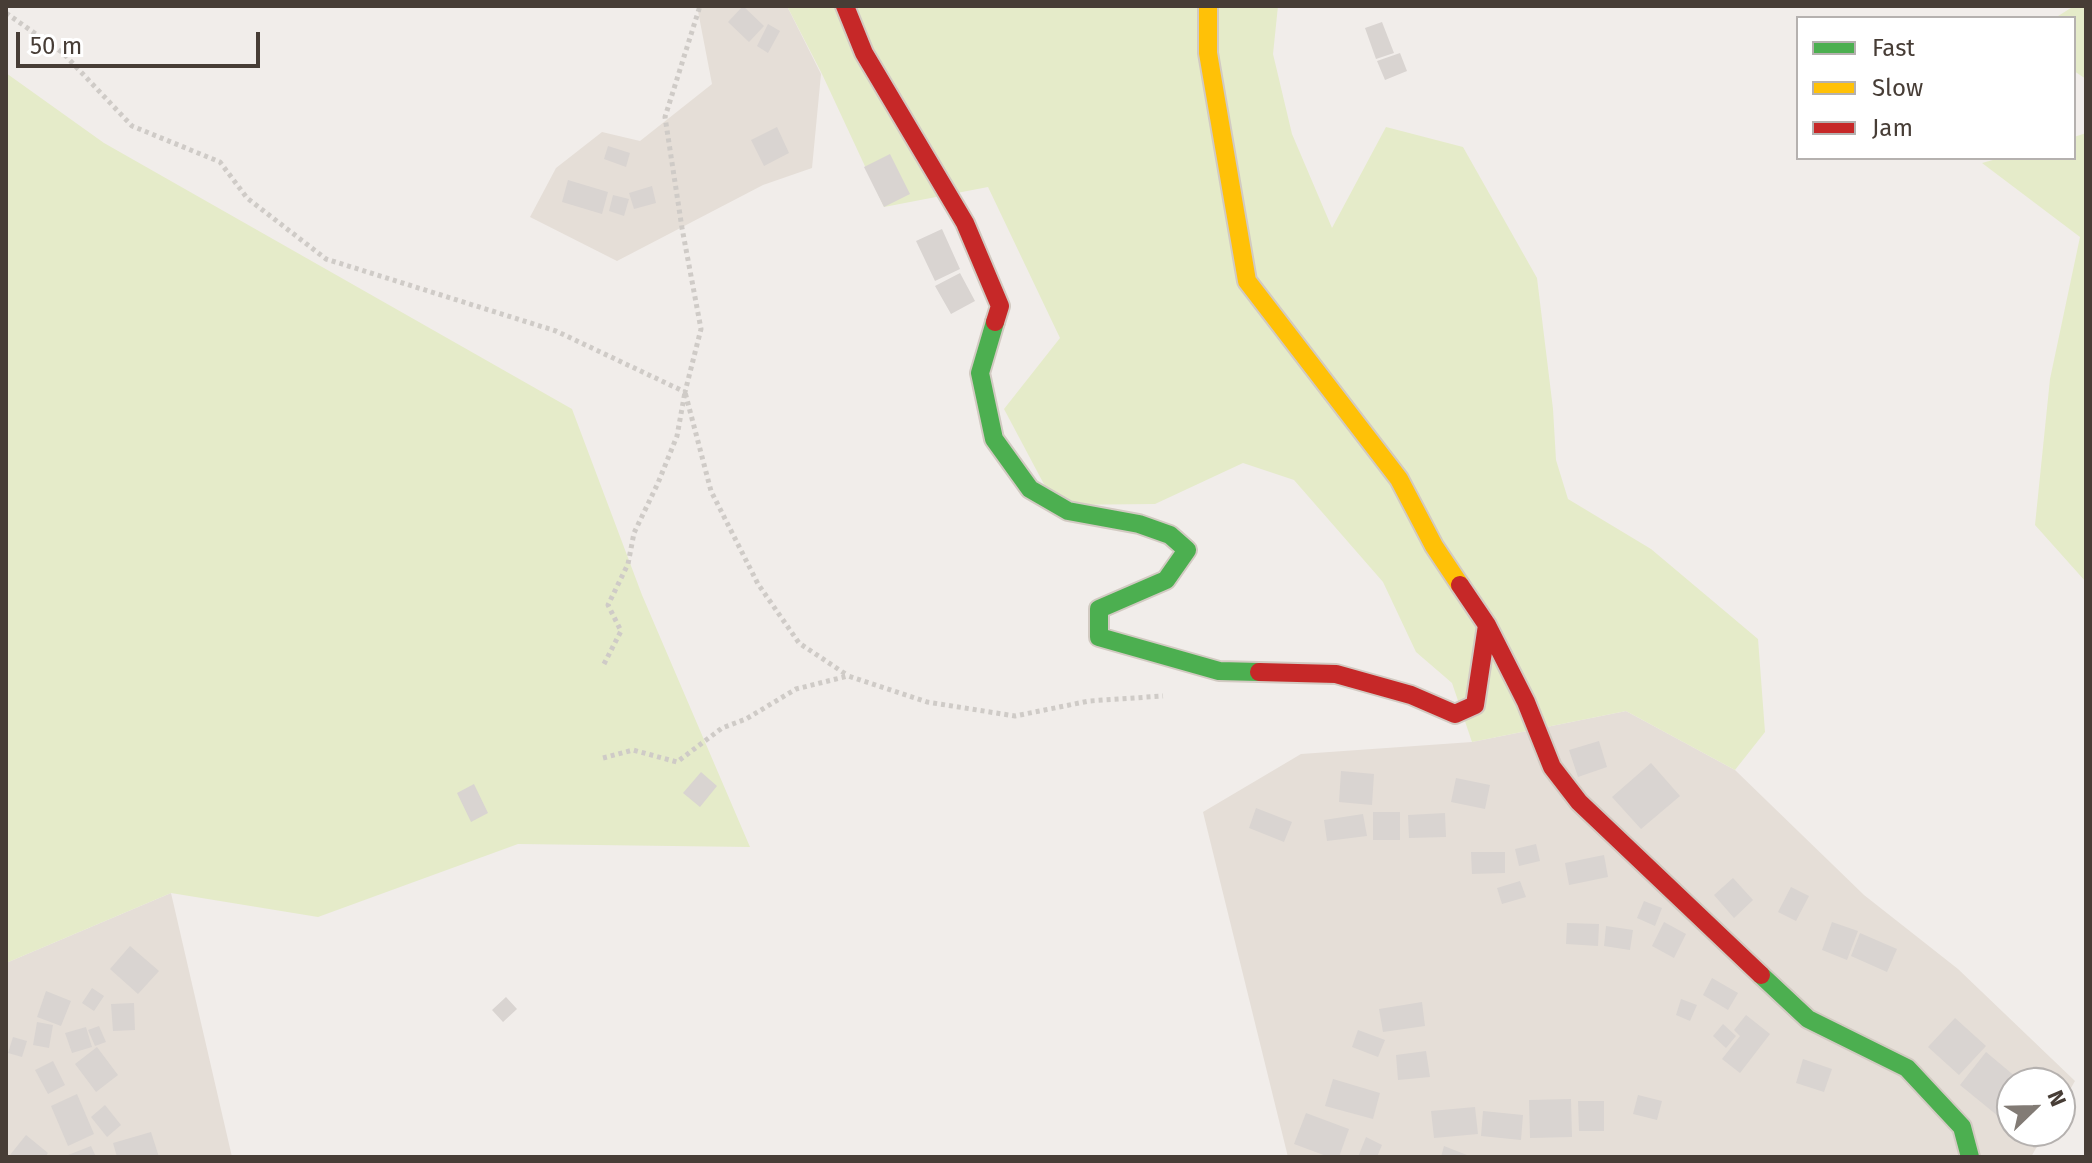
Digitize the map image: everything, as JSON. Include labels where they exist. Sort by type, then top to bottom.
[{"type":"street","points":[[845,6],[864,53],[965,223],[1000,306],[980,373],[994,439],[1030,489],[1068,511],[1139,524],[1170,535],[1187,550],[1166,580],[1099,609],[1099,637],[1219,671],[1336,674],[1411,695],[1455,714],[1475,705],[1487,625]]},
{"type":"street","points":[[1208,6],[1208,53],[1247,281],[1399,479],[1434,546],[1487,625],[1526,702],[1552,767],[1579,802],[1808,1019],[1907,1068],[1962,1127],[1970,1157]]},
{"type":"path","points":[[604,664],[621,631],[608,605],[628,564],[634,533],[677,436],[701,329],[665,117],[700,6]]},
{"type":"path","points":[[6,13],[63,53],[132,126],[220,162],[247,198],[326,259],[556,331],[685,392],[711,491],[758,584],[799,643],[848,676],[927,702],[1015,716],[1089,701],[1174,695]]},
{"type":"path","points":[[603,758],[633,750],[677,762],[722,728],[746,719],[796,689],[848,676]]},
{"type":"shaded area","points":[[697,6],[787,6],[821,74],[812,168],[763,185],[617,261],[530,217],[556,168],[602,132],[640,141],[712,84]]},
{"type":"shaded area","points":[[1626,711],[1735,770],[1864,895],[1958,969],[2060,1067],[1996,1067],[1996,1147],[2037,1147],[2031,1157],[1288,1157],[1203,812],[1301,754],[1472,742]]},
{"type":"shaded area","points":[[171,893],[232,1157],[6,1157],[6,963]]},
{"type":"green space","points":[[787,6],[1278,6],[1273,54],[1292,134],[1332,228],[1386,127],[1463,147],[1537,278],[1556,460],[1568,499],[1651,549],[1758,639],[1765,732],[1735,770],[1626,711],[1472,742],[1452,683],[1416,652],[1383,582],[1294,480],[1243,463],[1155,504],[1055,505],[1004,409],[1060,338],[988,187],[884,207]]},
{"type":"green space","points":[[2074,6],[2086,6],[2086,79],[2076,72],[2076,16],[2058,16]]},
{"type":"green space","points":[[6,73],[104,143],[572,409],[642,595],[750,847],[518,844],[318,917],[171,893],[6,963]]},
{"type":"green space","points":[[2086,133],[2086,582],[2035,525],[2050,379],[2080,237],[1982,163],[1993,160],[2076,160],[2076,136]]},
{"type":"building","points":[[743,6],[764,26],[749,42],[728,22]]},
{"type":"building","points":[[1382,22],[1394,53],[1376,59],[1365,28]]},
{"type":"building","points":[[768,24],[780,31],[768,53],[757,46]]},
{"type":"building","points":[[1400,53],[1407,71],[1385,80],[1377,61]]},
{"type":"building","points":[[777,127],[789,153],[764,166],[751,140]]},
{"type":"building","points":[[608,146],[630,153],[626,167],[604,159]]},
{"type":"building","points":[[890,154],[910,194],[884,207],[864,167]]},
{"type":"building","points":[[568,180],[608,192],[602,214],[562,202]]},
{"type":"building","points":[[652,186],[656,203],[634,209],[629,193]]},
{"type":"building","points":[[613,195],[629,199],[624,216],[609,211]]},
{"type":"building","points":[[942,229],[960,269],[935,281],[916,241]]},
{"type":"building","points":[[960,273],[975,301],[951,314],[935,286]]},
{"type":"building","points":[[1599,741],[1607,767],[1578,777],[1569,750]]},
{"type":"building","points":[[1651,763],[1680,796],[1641,829],[1612,797]]},
{"type":"building","points":[[1341,771],[1374,774],[1372,805],[1339,802]]},
{"type":"building","points":[[701,772],[717,786],[700,807],[683,793]]},
{"type":"building","points":[[1456,778],[1490,785],[1485,809],[1451,802]]},
{"type":"building","points":[[474,784],[488,813],[471,822],[457,793]]},
{"type":"building","points":[[1256,808],[1292,822],[1284,842],[1249,828]]},
{"type":"building","points":[[1373,812],[1400,812],[1400,840],[1373,840]]},
{"type":"building","points":[[1445,813],[1446,837],[1409,838],[1408,815]]},
{"type":"building","points":[[1363,814],[1367,836],[1327,841],[1324,820]]},
{"type":"building","points":[[1536,844],[1540,861],[1519,866],[1515,849]]},
{"type":"building","points":[[1471,852],[1505,852],[1505,873],[1472,874]]},
{"type":"building","points":[[1604,855],[1608,877],[1569,885],[1565,863]]},
{"type":"building","points":[[1733,878],[1753,900],[1734,918],[1714,895]]},
{"type":"building","points":[[1520,881],[1526,897],[1502,904],[1497,888]]},
{"type":"building","points":[[1791,887],[1809,896],[1796,921],[1778,912]]},
{"type":"building","points":[[1644,901],[1662,908],[1655,926],[1637,918]]},
{"type":"building","points":[[1664,922],[1686,934],[1674,958],[1652,946]]},
{"type":"building","points":[[1832,922],[1858,931],[1847,960],[1822,950]]},
{"type":"building","points":[[1567,923],[1599,924],[1598,946],[1566,944]]},
{"type":"building","points":[[1606,926],[1633,930],[1630,950],[1604,946]]},
{"type":"building","points":[[1860,933],[1897,949],[1887,972],[1851,956]]},
{"type":"building","points":[[130,946],[159,971],[138,994],[110,969]]},
{"type":"building","points":[[1712,978],[1738,993],[1728,1010],[1703,995]]},
{"type":"building","points":[[92,988],[104,996],[94,1011],[82,1003]]},
{"type":"building","points":[[46,991],[71,1001],[61,1026],[37,1017]]},
{"type":"building","points":[[506,997],[517,1009],[503,1022],[492,1010]]},
{"type":"building","points":[[1681,999],[1697,1005],[1690,1021],[1676,1015]]},
{"type":"building","points":[[1422,1002],[1425,1026],[1383,1032],[1379,1009]]},
{"type":"building","points":[[134,1003],[135,1030],[113,1031],[111,1004]]},
{"type":"building","points":[[1746,1015],[1770,1034],[1740,1073],[1722,1059],[1740,1036],[1734,1030]]},
{"type":"building","points":[[1955,1018],[1986,1046],[1959,1075],[1928,1047]]},
{"type":"building","points":[[37,1022],[53,1025],[49,1048],[33,1045]]},
{"type":"building","points":[[1723,1024],[1736,1036],[1726,1048],[1713,1036]]},
{"type":"building","points":[[99,1026],[106,1042],[95,1046],[88,1030]]},
{"type":"building","points":[[86,1027],[92,1047],[72,1053],[65,1033]]},
{"type":"building","points":[[1358,1030],[1385,1040],[1378,1057],[1352,1047]]},
{"type":"building","points":[[13,1037],[27,1041],[22,1057],[8,1053]]},
{"type":"building","points":[[97,1047],[118,1075],[96,1092],[75,1064]]},
{"type":"building","points":[[1426,1051],[1430,1077],[1398,1080],[1396,1055]]},
{"type":"building","points":[[1986,1052],[2004,1067],[1996,1067],[1996,1114],[1960,1085]]},
{"type":"building","points":[[1803,1059],[1832,1069],[1824,1092],[1796,1083]]},
{"type":"building","points":[[53,1061],[65,1085],[48,1094],[35,1070]]},
{"type":"building","points":[[1333,1079],[1380,1093],[1373,1119],[1325,1106]]},
{"type":"building","points":[[77,1094],[94,1134],[68,1146],[51,1106]]},
{"type":"building","points":[[1638,1095],[1662,1101],[1657,1120],[1633,1114]]},
{"type":"building","points":[[1571,1099],[1572,1137],[1530,1138],[1529,1100]]},
{"type":"building","points":[[1578,1101],[1604,1101],[1604,1131],[1579,1131]]},
{"type":"building","points":[[105,1105],[121,1125],[107,1137],[91,1117]]},
{"type":"building","points":[[1475,1107],[1478,1134],[1434,1138],[1431,1111]]},
{"type":"building","points":[[1483,1111],[1523,1115],[1521,1140],[1481,1136]]},
{"type":"building","points":[[1306,1113],[1349,1129],[1339,1157],[1329,1157],[1294,1144]]},
{"type":"building","points":[[151,1132],[159,1157],[117,1157],[113,1143]]},
{"type":"building","points":[[26,1135],[48,1153],[45,1157],[10,1155]]},
{"type":"building","points":[[1366,1137],[1382,1145],[1377,1157],[1358,1157]]},
{"type":"building","points":[[91,1146],[96,1157],[63,1157]]},
{"type":"building","points":[[1444,1146],[1472,1157],[1441,1157]]},
{"type":"traffic: fast","points":[[995,322],[980,373],[994,439],[1030,489],[1068,511],[1139,524],[1170,535],[1187,550],[1166,580],[1099,609],[1099,637],[1219,671],[1259,672]]},
{"type":"traffic: fast","points":[[1761,975],[1808,1019],[1907,1068],[1962,1127],[1970,1157]]},
{"type":"traffic: slow","points":[[1208,6],[1208,53],[1247,281],[1399,479],[1434,546],[1460,585]]},
{"type":"traffic: jam","points":[[845,6],[864,53],[965,223],[1000,306],[995,322]]},
{"type":"traffic: jam","points":[[1460,585],[1487,625],[1526,702],[1552,767],[1579,802],[1761,975]]},
{"type":"traffic: jam","points":[[1259,672],[1336,674],[1411,695],[1455,714],[1475,705],[1487,625]]}]
